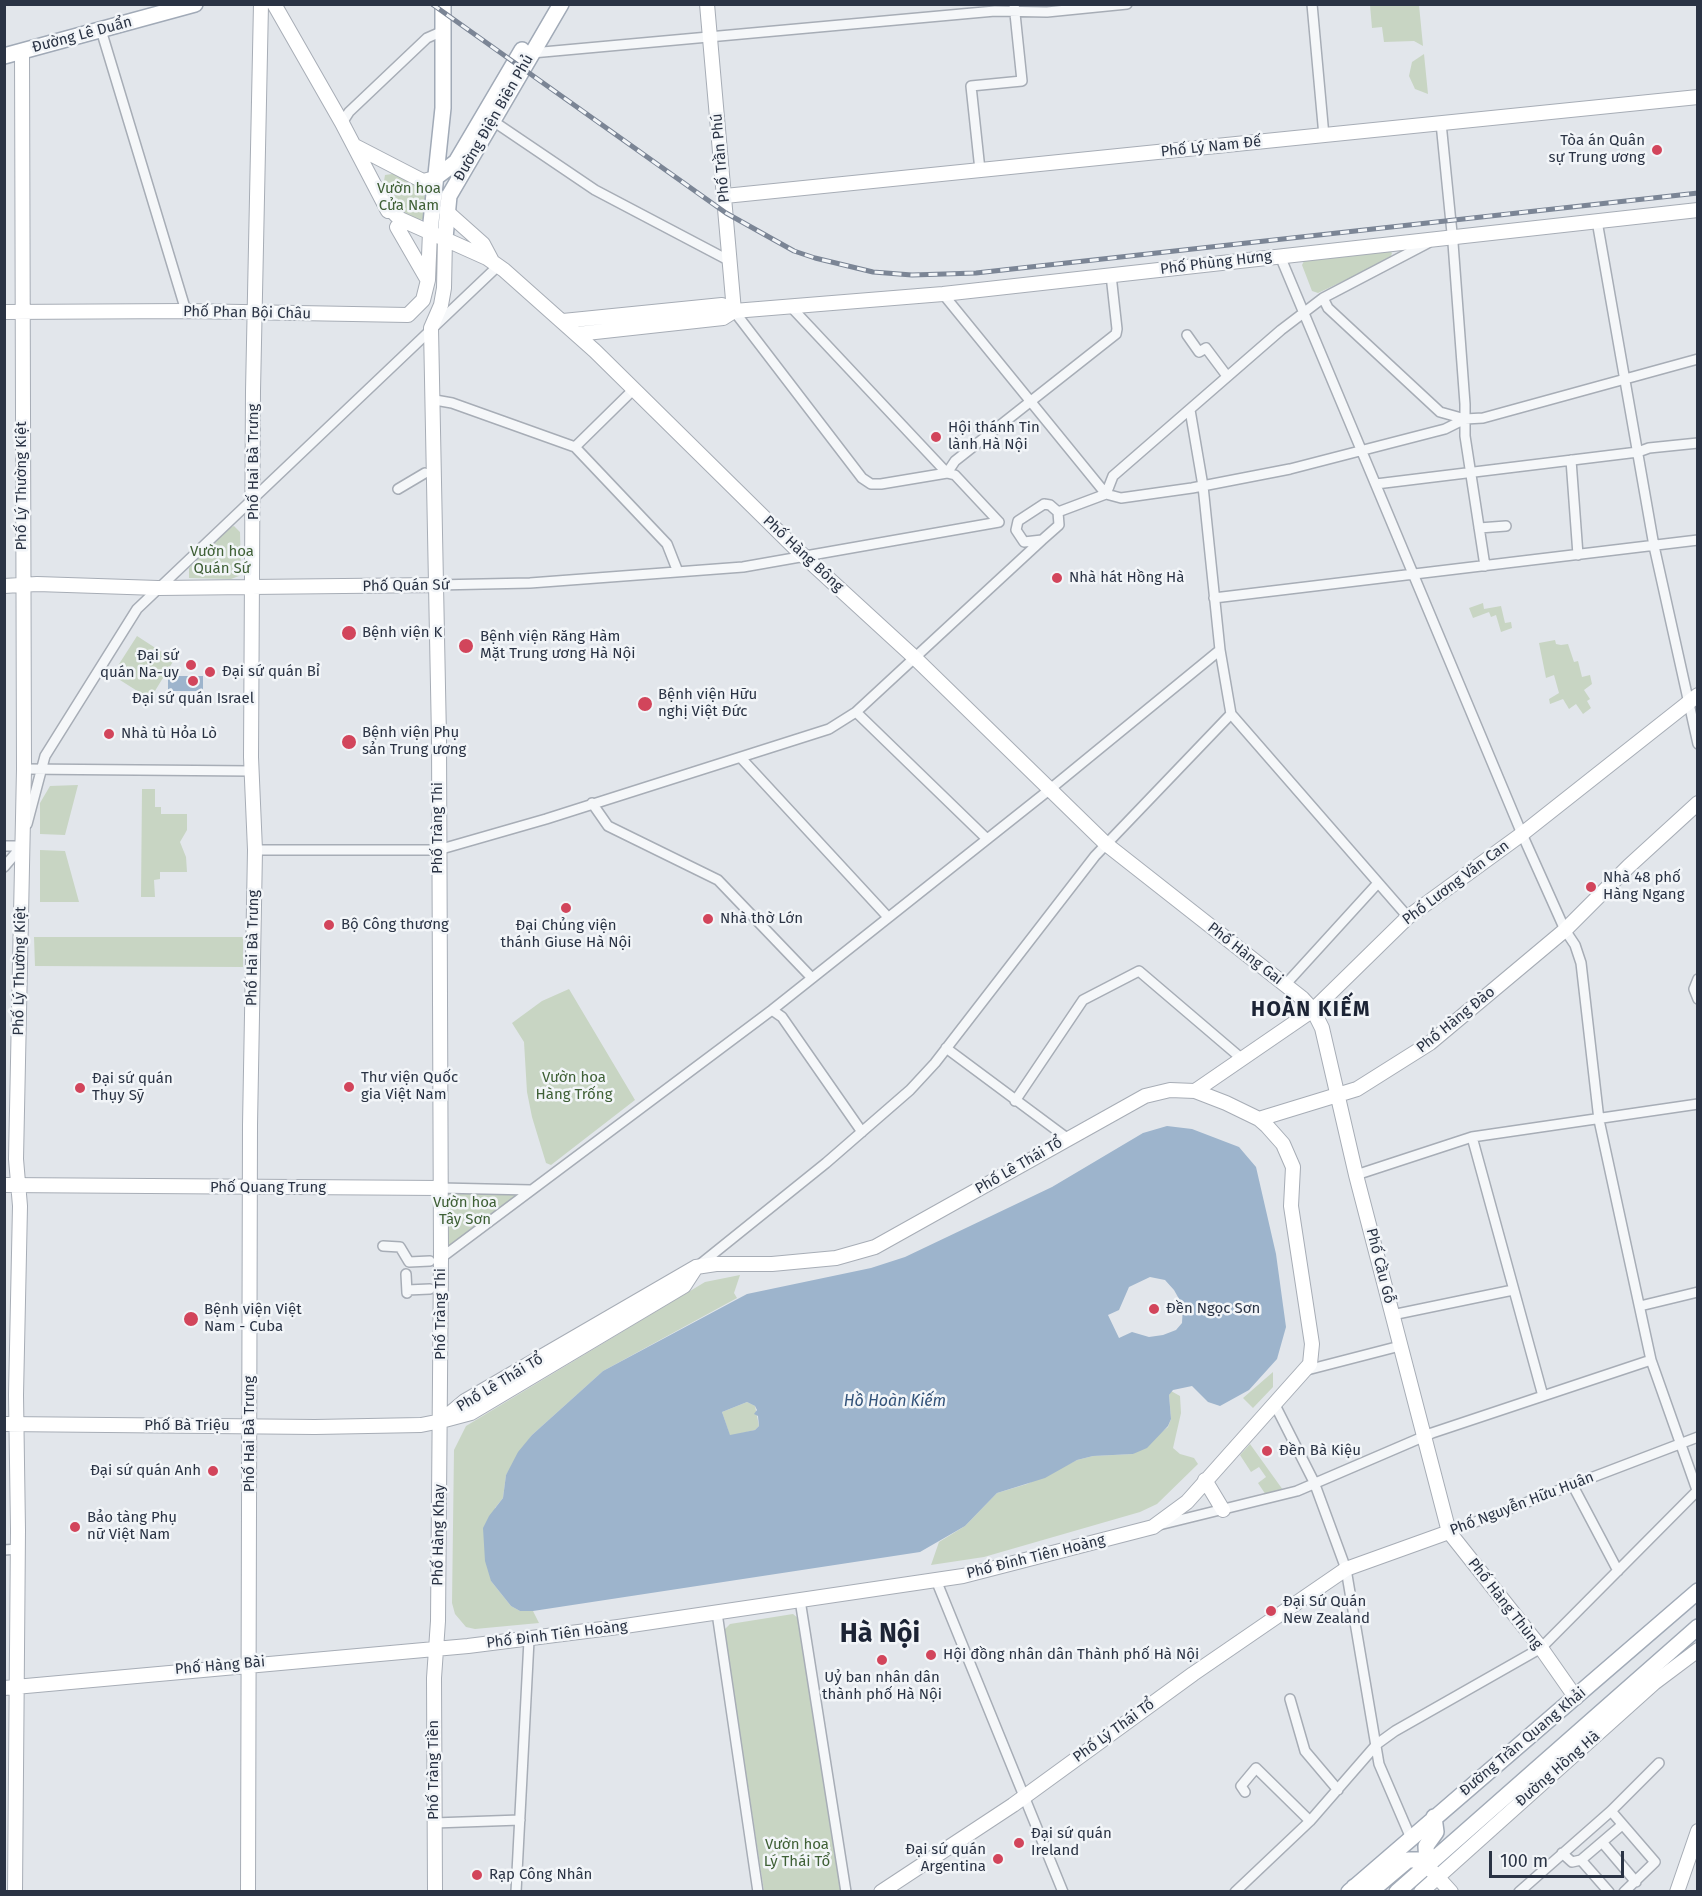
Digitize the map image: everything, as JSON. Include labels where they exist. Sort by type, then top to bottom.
[{"type":"main road","name":"Đường Lê Duẩn","points":[[4,56],[195,4]]},
{"type":"main road","points":[[430,237],[443,108],[443,4]]},
{"type":"main road","name":"Đường Điện Biên Phủ","points":[[435,178],[456,162],[549,4]]},
{"type":"main road","name":"Đường Điện Biên Phủ","points":[[445,243],[449,196],[561,4]]},
{"type":"main road","name":"Đường Trần Quang Khải","points":[[1351,1889],[1698,1591]]},
{"type":"main road","name":"Đường Trần Quang Khải","points":[[1397,1892],[1698,1627]]},
{"type":"main road","points":[[1427,1865],[1426,1846],[1436,1832],[1434,1817]]},
{"type":"main road","points":[[1351,1889],[1377,1886],[1408,1860],[1418,1860],[1427,1865]]},
{"type":"street","name":"Phố Hai Bà Trưng","points":[[248,1892],[250,1188],[255,850],[251,771],[255,313],[261,4]]},
{"type":"street","points":[[274,4],[428,280]]},
{"type":"street","name":"Phố Trần Phú","points":[[707,4],[734,311]]},
{"type":"street","points":[[532,53],[1014,8],[1047,12],[1127,4]]},
{"type":"street","points":[[1312,4],[1324,136]]},
{"type":"street","points":[[980,170],[972,86],[1022,81],[1014,8]]},
{"type":"street","points":[[101,30],[186,311]]},
{"type":"street","points":[[342,123],[349,112],[427,38],[443,31]]},
{"type":"street","name":"Phố Lý Thường Kiệt","points":[[15,1892],[10,1686],[10,1424],[20,1206],[11,1185],[16,1159],[24,769],[22,51]]},
{"type":"street","name":"Phố Lý Nam Đế","points":[[725,196],[1698,97]]},
{"type":"street","points":[[493,121],[595,190],[728,260]]},
{"type":"street","points":[[1441,123],[1445,237],[1470,472],[1485,566]]},
{"type":"street","points":[[355,146],[423,181],[435,178]]},
{"type":"street","points":[[378,191],[382,170],[399,167]]},
{"type":"street","points":[[385,204],[400,219],[430,237]]},
{"type":"street","name":"Phố Phùng Hưng","points":[[577,334],[723,318],[734,311],[943,294],[1698,210]]},
{"type":"street","points":[[4,867],[22,846],[45,756],[137,609],[411,351],[495,264],[483,244],[446,211]]},
{"type":"street","points":[[1597,221],[1654,546],[1693,699],[1698,744]]},
{"type":"street","points":[[397,227],[430,237]]},
{"type":"street","name":"Phố Phan Bội Châu","points":[[4,312],[186,311],[408,315],[423,300],[428,280],[430,237]]},
{"type":"street","name":"Phố Hàng Bông","points":[[430,237],[495,264],[563,321],[805,558],[914,657],[1106,844]]},
{"type":"street","points":[[1058,512],[1106,494],[1113,476],[1227,375],[1323,298],[1445,237]]},
{"type":"street","name":"Phố Tràng Thi","points":[[441,1421],[435,1260],[440,1188],[435,400],[431,328],[441,305],[444,288],[445,243]]},
{"type":"street","points":[[1235,1892],[1310,1821],[1377,1744],[1395,1731],[1541,1648],[1697,1491],[1651,1360],[1599,1120],[1581,963],[1575,945],[1565,930],[1522,834],[1280,256]]},
{"type":"street","points":[[734,311],[862,478],[871,484],[881,484],[947,473],[956,461],[1117,332],[1111,275]]},
{"type":"street","points":[[943,294],[1106,494],[1120,498],[1203,486],[1290,469],[1445,429],[1465,419]]},
{"type":"street","points":[[1323,298],[1328,309],[1440,412],[1465,419],[1483,418],[1698,359]]},
{"type":"street","name":"Phố Phùng Hưng","points":[[563,321],[722,305],[734,311]]},
{"type":"street","points":[[792,308],[947,473]]},
{"type":"street","points":[[1187,335],[1199,352],[1206,348],[1227,375]]},
{"type":"street","points":[[575,447],[633,390]]},
{"type":"street","points":[[435,400],[575,447],[667,544],[678,572]]},
{"type":"street","points":[[1190,410],[1203,486],[1220,650],[1232,714],[1408,916]]},
{"type":"street","points":[[1376,484],[1638,452],[1649,448],[1698,442]]},
{"type":"street","points":[[1571,460],[1578,555]]},
{"type":"street","points":[[398,489],[425,473]]},
{"type":"street","name":"Phố Quán Sứ","points":[[4,586],[158,588],[530,583],[743,567],[805,558],[999,522],[955,475],[947,473]]},
{"type":"street","points":[[255,850],[438,850],[546,819],[592,802],[741,758],[829,729],[856,712],[1059,525],[1058,512],[1050,505],[1044,504],[1018,521],[1016,530],[1024,542],[1041,540]]},
{"type":"street","points":[[1479,528],[1506,526]]},
{"type":"street","points":[[1214,598],[1698,540]]},
{"type":"street","points":[[382,1246],[400,1247],[409,1262],[435,1260],[772,1010],[887,916],[1049,790],[1220,650]]},
{"type":"street","name":"Phố Lương Văn Can","points":[[1195,1090],[1313,1010],[1408,916],[1522,834],[1693,699]]},
{"type":"street","points":[[856,712],[987,838]]},
{"type":"street","points":[[696,1267],[910,1090],[946,1048],[1106,844],[1232,714]]},
{"type":"street","points":[[741,758],[887,916]]},
{"type":"street","points":[[24,769],[251,771]]},
{"type":"street","points":[[592,802],[608,826],[718,880],[812,978]]},
{"type":"street","name":"Phố Hàng Đào","points":[[1337,1096],[1357,1089],[1430,1043],[1565,930],[1629,866],[1698,804]]},
{"type":"street","name":"Phố Hàng Gai","points":[[1106,844],[1285,985],[1313,1010],[1322,1028],[1337,1096]]},
{"type":"street","points":[[4,846],[22,846]]},
{"type":"street","points":[[1285,985],[1378,883]]},
{"type":"street","points":[[1015,1101],[1083,1000],[1139,971],[1241,1058]]},
{"type":"street","points":[[1697,980],[1694,988],[1698,999]]},
{"type":"street","points":[[772,1010],[782,1017],[862,1132]]},
{"type":"street","points":[[946,1048],[1067,1138]]},
{"type":"street","name":"Phố Lê Thái Tổ","points":[[441,1421],[465,1401],[696,1267],[836,1258],[875,1247],[1145,1096],[1170,1090],[1195,1090],[1259,1119]]},
{"type":"street","points":[[1337,1096],[1259,1119],[1282,1144],[1293,1167],[1291,1206],[1312,1350],[1307,1370],[1400,1346]]},
{"type":"street","name":"Phố Cầu Gỗ","points":[[1337,1096],[1424,1436]]},
{"type":"street","points":[[1356,1175],[1472,1137],[1698,1104]]},
{"type":"street","points":[[1472,1137],[1512,1290],[1543,1396]]},
{"type":"street","name":"Phố Quang Trung","points":[[11,1185],[531,1190]]},
{"type":"street","points":[[406,1274],[407,1293],[430,1289]]},
{"type":"street","points":[[1392,1315],[1512,1290]]},
{"type":"street","points":[[1640,1306],[1698,1292]]},
{"type":"street","points":[[1153,1527],[1297,1491],[1424,1436],[1651,1360]]},
{"type":"street","name":"Phố Đinh Tiên Hoàng","points":[[436,1649],[529,1640],[936,1580],[981,1571],[1153,1527],[1178,1510],[1307,1370]]},
{"type":"street","points":[[1275,1405],[1314,1482],[1346,1569],[1379,1764],[1410,1836]]},
{"type":"street","name":"Phố Bà Triệu","points":[[10,1424],[421,1425],[441,1421]]},
{"type":"street","name":"Phố Hàng Khay","points":[[436,1649],[441,1421]]},
{"type":"street","name":"Phố Hàng Thùng","points":[[1424,1436],[1449,1532],[1541,1648],[1576,1698]]},
{"type":"street","name":"Phố Nguyễn Hữu Huân","points":[[1346,1569],[1698,1437]]},
{"type":"street","points":[[1205,1480],[1223,1510]]},
{"type":"street","points":[[1572,1484],[1618,1571]]},
{"type":"street","name":"Phố Lý Thái Tổ","points":[[881,1892],[1026,1795],[1193,1674],[1346,1569]]},
{"type":"street","points":[[936,1580],[1026,1795],[1063,1892]]},
{"type":"street","points":[[800,1600],[846,1892]]},
{"type":"street","points":[[717,1613],[758,1892]]},
{"type":"street","points":[[516,1892],[529,1640]]},
{"type":"street","name":"Phố Hàng Bài","points":[[10,1686],[436,1649]]},
{"type":"street","name":"Phố Tràng Tiền","points":[[435,1892],[436,1649]]},
{"type":"street","name":"Đường Hồng Hà","points":[[1420,1892],[1654,1683],[1698,1650]]},
{"type":"street","points":[[1290,1699],[1305,1751],[1338,1790]]},
{"type":"street","points":[[1519,1892],[1611,1811],[1659,1763]]},
{"type":"street","points":[[1245,1792],[1240,1786],[1256,1768],[1310,1821]]},
{"type":"street","points":[[1611,1811],[1655,1862],[1624,1892]]},
{"type":"street","points":[[434,1823],[520,1820]]},
{"type":"street","points":[[1563,1853],[1572,1862],[1581,1860],[1622,1826]]},
{"type":"street","points":[[1677,1892],[1698,1830]]},
{"type":"street","points":[[1602,1842],[1636,1882]]},
{"type":"street","points":[[1581,1860],[1609,1892]]},
{"type":"street","points":[[1427,1865],[1451,1892]]},
{"type":"green space","points":[[1370,5],[1419,5],[1423,46],[1414,41],[1384,42],[1382,27],[1372,28]]},
{"type":"green space","points":[[1424,54],[1428,94],[1415,89],[1409,76],[1412,62]]},
{"type":"green space","name":"Vườn hoa Cửa Nam","points":[[399,173],[425,187],[428,203],[427,218],[417,221],[402,215],[391,203],[383,187],[385,175]]},
{"type":"green space","points":[[1388,249],[1392,253],[1390,259],[1318,293],[1312,291],[1302,265],[1304,261]]},
{"type":"green space","name":"Vườn hoa Quán Sứ","points":[[234,526],[240,532],[241,573],[239,576],[231,579],[189,578],[189,568],[229,528]]},
{"type":"green space","points":[[1483,603],[1484,609],[1501,606],[1505,623],[1511,622],[1512,628],[1501,632],[1496,615],[1491,617],[1489,612],[1473,618],[1469,608]]},
{"type":"green space","points":[[137,636],[174,660],[150,699],[112,675]]},
{"type":"green space","points":[[1555,640],[1556,644],[1568,644],[1574,662],[1578,661],[1582,677],[1590,675],[1592,684],[1584,690],[1590,699],[1587,701],[1591,708],[1583,714],[1576,704],[1569,709],[1563,699],[1550,704],[1549,699],[1559,693],[1554,675],[1546,678],[1539,643]]},
{"type":"green space","points":[[78,785],[65,835],[40,834],[40,803],[50,786]]},
{"type":"green space","points":[[142,789],[155,789],[155,807],[161,807],[161,814],[187,814],[187,830],[180,842],[186,857],[187,872],[160,872],[160,879],[154,880],[155,897],[141,897]]},
{"type":"green space","points":[[40,850],[65,851],[79,902],[40,902]]},
{"type":"green space","points":[[34,937],[243,937],[243,967],[35,966]]},
{"type":"green space","name":"Vườn hoa Hàng Trống","points":[[569,989],[635,1100],[551,1165],[546,1163],[532,1117],[527,1092],[524,1042],[512,1023],[542,1001]]},
{"type":"green space","name":"Vườn hoa Tây Sơn","points":[[520,1193],[445,1250],[446,1194]]},
{"type":"green space","points":[[740,1275],[734,1293],[737,1298],[603,1371],[532,1435],[506,1475],[503,1498],[495,1508],[491,1581],[511,1606],[520,1611],[533,1611],[539,1623],[475,1629],[466,1627],[455,1614],[452,1603],[454,1450],[466,1426],[705,1282]]},
{"type":"green space","points":[[1273,1372],[1273,1387],[1253,1408],[1243,1398]]},
{"type":"green space","points":[[1171,1391],[1180,1396],[1181,1413],[1173,1448],[1180,1454],[1194,1458],[1198,1464],[1157,1504],[1140,1512],[984,1557],[931,1565],[939,1542],[965,1526],[997,1493],[1027,1484],[1077,1460],[1093,1456],[1133,1454],[1168,1427],[1171,1419],[1169,1395]]},
{"type":"green space","points":[[747,1402],[755,1406],[759,1426],[755,1430],[730,1436],[722,1412]]},
{"type":"green space","points":[[1250,1444],[1283,1490],[1266,1495],[1258,1483],[1266,1477],[1259,1467],[1251,1472],[1240,1455]]},
{"type":"green space","name":"Vườn hoa Lý Thái Tổ","points":[[793,1614],[799,1619],[841,1891],[764,1891],[724,1630],[730,1624]]},
{"type":"water","points":[[168,676],[203,676],[203,691],[168,691]]},
{"type":"water","name":"Hồ Hoàn Kiếm","points":[[1167,1126],[1192,1129],[1239,1147],[1256,1167],[1276,1254],[1286,1327],[1277,1359],[1249,1390],[1220,1406],[1208,1402],[1192,1386],[1173,1390],[1169,1395],[1171,1419],[1168,1426],[1147,1448],[1133,1454],[1093,1456],[1077,1460],[1045,1478],[997,1493],[965,1526],[920,1552],[533,1611],[520,1611],[511,1606],[491,1581],[485,1561],[483,1528],[503,1498],[506,1475],[518,1452],[532,1435],[603,1371],[747,1294],[871,1268],[905,1257],[1052,1187],[1143,1133]],"holes":[[[1150,1277],[1165,1280],[1174,1290],[1183,1306],[1182,1323],[1176,1330],[1163,1335],[1149,1337],[1132,1332],[1119,1338],[1108,1315],[1119,1310],[1129,1287]],[[747,1402],[755,1406],[757,1410],[754,1414],[758,1416],[759,1426],[755,1430],[730,1435],[722,1412]]]},
{"type":"railway","points":[[432,4],[726,213],[794,251],[873,272],[912,275],[976,273],[1698,193]]},
{"type":"place","name":"Tòa án Quân sự Trung ương","points":[[1657,150]]},
{"type":"place","name":"Hội thánh Tin lành Hà Nội","points":[[936,437]]},
{"type":"place","name":"Nhà hát Hồng Hà","points":[[1057,578]]},
{"type":"place","name":"Bệnh viện K","points":[[349,633]]},
{"type":"place","name":"Bệnh viện Răng Hàm Mặt Trung ương Hà Nội","points":[[466,646]]},
{"type":"place","name":"Đại sứ quán Na-uy","points":[[191,665]]},
{"type":"place","name":"Đại sứ quán Bỉ","points":[[210,672]]},
{"type":"place","name":"Đại sứ quán Israel","points":[[193,681]]},
{"type":"place","name":"Bệnh viện Hữu nghị Việt Đức","points":[[645,704]]},
{"type":"place","name":"Nhà tù Hỏa Lò","points":[[109,734]]},
{"type":"place","name":"Bệnh viện Phụ sản Trung ương","points":[[349,742]]},
{"type":"place","name":"Nhà 48 phố Hàng Ngang","points":[[1591,887]]},
{"type":"place","name":"Đại Chủng viện thánh Giuse Hà Nội","points":[[566,908]]},
{"type":"place","name":"Nhà thờ Lớn","points":[[708,919]]},
{"type":"place","name":"Bộ Công thương","points":[[329,925]]},
{"type":"place","name":"Thư viện Quốc gia Việt Nam","points":[[349,1087]]},
{"type":"place","name":"Đại sứ quán Thụy Sỹ","points":[[80,1088]]},
{"type":"place","name":"Đền Ngọc Sơn","points":[[1154,1309]]},
{"type":"place","name":"Bệnh viện Việt Nam - Cuba","points":[[191,1319]]},
{"type":"place","name":"Đền Bà Kiệu","points":[[1267,1451]]},
{"type":"place","name":"Đại sứ quán Anh","points":[[213,1471]]},
{"type":"place","name":"Bảo tàng Phụ nữ Việt Nam","points":[[75,1527]]},
{"type":"place","name":"Đại Sứ Quán New Zealand","points":[[1271,1611]]},
{"type":"place","name":"Hội đồng nhân dân Thành phố Hà Nội","points":[[931,1655]]},
{"type":"place","name":"Uỷ ban nhân dân thành phố Hà Nội","points":[[882,1660]]},
{"type":"place","name":"Đại sứ quán Ireland","points":[[1019,1843]]},
{"type":"place","name":"Đại sứ quán Argentina","points":[[998,1859]]},
{"type":"place","name":"Rạp Công Nhân","points":[[477,1875]]},
{"type":"district","name":"HOÀN KIẾM","points":[[1311,1010]]},
{"type":"district","name":"Hà Nội","points":[[880,1634]]}]
